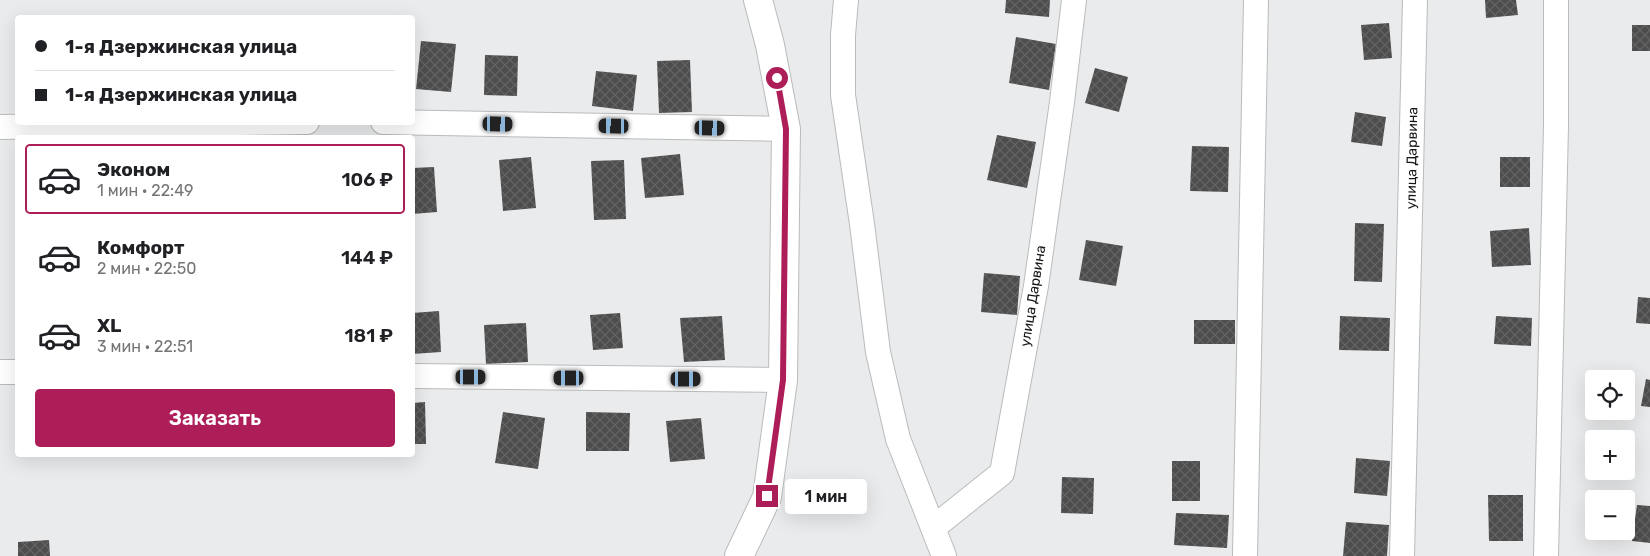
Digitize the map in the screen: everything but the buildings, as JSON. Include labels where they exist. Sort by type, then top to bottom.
[{"type":"street","points":[[739,556],[767,496],[783,380],[786,129],[770,45],[758,0]]},
{"type":"street","points":[[846,0],[843,35],[843,96],[878,352],[898,439],[944,556]]},
{"type":"street","name":"улица Дарвина","points":[[933,528],[1002,473],[1036,286],[1062,102],[1074,0]]},
{"type":"street","points":[[1244,556],[1256,0]]},
{"type":"street","name":"улица Дарвина","points":[[1402,556],[1415,0]]},
{"type":"street","points":[[1546,556],[1556,126],[1556,0]]},
{"type":"street","points":[[415,123],[786,129]]},
{"type":"street","points":[[0,127],[123,125]]},
{"type":"street","points":[[0,372],[15,372]]},
{"type":"street","points":[[415,376],[783,380]]},
{"type":"route","points":[[767,496],[783,380],[787,174],[786,129],[777,78]]}]
